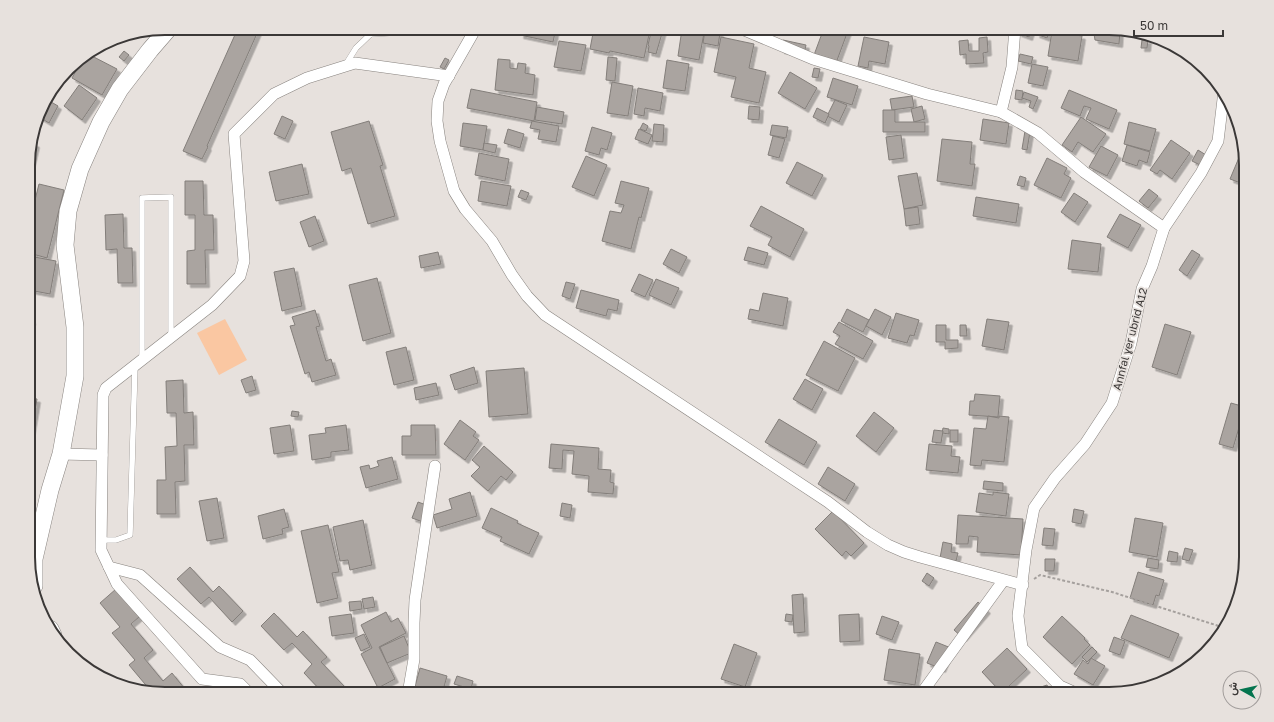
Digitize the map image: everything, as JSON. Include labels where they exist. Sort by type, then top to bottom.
[{"type":"main road","points":[[35,555],[50,490],[61,454],[75,376],[75,328],[65,245],[68,211],[80,169],[101,122],[120,89],[163,35]]},
{"type":"street","points":[[472,35],[444,84],[438,101],[437,121],[440,141],[454,191],[465,209],[492,241],[527,296],[545,315],[828,502],[888,545],[904,552],[1023,585]]},
{"type":"street","points":[[756,35],[813,59],[927,94],[1001,112],[1038,133],[1084,172],[1164,228]]},
{"type":"street","points":[[1001,112],[1012,67],[1014,35]]},
{"type":"street","points":[[243,687],[240,684],[202,679],[117,584],[101,550],[103,395],[106,388],[212,305],[240,276],[244,261],[234,134],[274,94],[307,78],[355,64],[449,76]]},
{"type":"street","name":"Annfal ɣer ubrid A12","points":[[1062,687],[1022,648],[1018,616],[1023,585],[1026,550],[1034,508],[1055,478],[1086,444],[1112,403],[1131,343],[1142,289],[1152,266],[1164,228],[1201,173],[1218,141],[1223,102]]},
{"type":"street","points":[[61,454],[102,455]]},
{"type":"street","points":[[409,687],[414,659],[415,600],[436,466]]},
{"type":"street","points":[[110,568],[140,575],[220,647],[250,660],[276,687]]},
{"type":"street","points":[[926,687],[1003,580]]},
{"type":"lane","points":[[344,67],[356,48],[370,35]]},
{"type":"lane","points":[[101,540],[116,540],[130,535],[139,362],[142,198],[171,197],[171,337]]},
{"type":"path","points":[[1023,585],[1040,575],[1112,592],[1219,626]]},
{"type":"shaded area","points":[[225,319],[247,360],[219,375],[197,333]]},
{"type":"building","points":[[235,35],[256,35],[202,159],[183,151]]},
{"type":"building","points":[[520,35],[554,35],[553,42]]},
{"type":"building","points":[[593,35],[649,35],[644,58],[610,51],[609,53],[590,49]]},
{"type":"building","points":[[650,35],[662,35],[656,54],[648,52]]},
{"type":"building","points":[[681,35],[704,35],[699,60],[678,56]]},
{"type":"building","points":[[704,35],[720,35],[718,46],[703,43]]},
{"type":"building","points":[[821,35],[846,35],[836,63],[814,55]]},
{"type":"building","points":[[1039,35],[1048,35],[1047,38]]},
{"type":"building","points":[[1051,35],[1082,36],[1078,61],[1048,56]]},
{"type":"building","points":[[1094,35],[1120,36],[1119,44],[1095,40]]},
{"type":"building","points":[[721,37],[754,44],[749,68],[766,72],[759,103],[731,97],[736,77],[714,72]]},
{"type":"building","points":[[864,37],[889,42],[885,64],[869,61],[868,68],[858,66]]},
{"type":"building","points":[[987,37],[988,52],[983,53],[984,63],[966,64],[966,54],[960,55],[959,41],[968,40],[969,51],[979,51],[979,38]]},
{"type":"building","points":[[783,40],[806,45],[804,54],[781,50]]},
{"type":"building","points":[[1142,40],[1148,41],[1147,48],[1141,48]]},
{"type":"building","points":[[559,41],[586,45],[581,71],[554,67]]},
{"type":"building","points":[[124,51],[129,55],[124,61],[119,57]]},
{"type":"building","points":[[1020,54],[1033,57],[1031,64],[1018,61]]},
{"type":"building","points":[[93,57],[117,69],[102,95],[72,78],[79,67]]},
{"type":"building","points":[[608,57],[617,58],[615,81],[606,80]]},
{"type":"building","points":[[445,58],[449,60],[444,69],[440,67]]},
{"type":"building","points":[[498,59],[510,60],[510,68],[517,69],[518,63],[526,64],[525,73],[535,75],[533,95],[495,90]]},
{"type":"building","points":[[667,60],[689,64],[685,91],[663,88]]},
{"type":"building","points":[[1032,64],[1048,67],[1043,86],[1028,83]]},
{"type":"building","points":[[814,68],[820,69],[818,78],[812,77]]},
{"type":"building","points":[[790,72],[817,88],[805,109],[778,93]]},
{"type":"building","points":[[833,78],[858,86],[852,105],[827,97]]},
{"type":"building","points":[[612,82],[633,86],[628,116],[607,113]]},
{"type":"building","points":[[79,85],[97,98],[82,120],[64,106]]},
{"type":"building","points":[[638,88],[663,93],[660,111],[645,108],[644,116],[634,114]]},
{"type":"building","points":[[471,89],[537,102],[534,121],[467,108]]},
{"type":"building","points":[[1016,90],[1023,91],[1022,100],[1015,99]]},
{"type":"building","points":[[1069,90],[1117,110],[1109,129],[1086,119],[1091,108],[1084,106],[1080,116],[1061,108]]},
{"type":"building","points":[[1024,92],[1038,97],[1033,109],[1029,107],[1031,101],[1022,98]]},
{"type":"building","points":[[912,96],[914,107],[892,110],[890,99]]},
{"type":"building","points":[[835,100],[847,105],[839,122],[827,116]]},
{"type":"building","points":[[51,102],[58,106],[49,123],[43,120]]},
{"type":"building","points":[[749,106],[760,107],[759,120],[748,119]]},
{"type":"building","points":[[922,106],[925,119],[914,122],[911,109]]},
{"type":"building","points":[[537,107],[564,112],[562,124],[535,120]]},
{"type":"building","points":[[817,108],[829,114],[825,123],[813,117]]},
{"type":"building","points":[[883,110],[895,110],[895,122],[925,122],[925,132],[883,132]]},
{"type":"building","points":[[282,116],[293,121],[285,139],[274,134]]},
{"type":"building","points":[[1081,117],[1106,134],[1093,152],[1078,142],[1072,152],[1062,145]]},
{"type":"building","points":[[983,119],[1009,123],[1006,144],[980,140]]},
{"type":"building","points":[[369,121],[383,165],[380,166],[395,216],[368,224],[351,168],[342,171],[331,132]]},
{"type":"building","points":[[532,121],[559,126],[556,142],[538,139],[540,130],[530,128]]},
{"type":"building","points":[[1129,122],[1156,129],[1150,151],[1124,144]]},
{"type":"building","points":[[463,123],[487,126],[483,150],[460,146]]},
{"type":"building","points":[[643,123],[648,126],[646,131],[640,129]]},
{"type":"building","points":[[654,124],[664,125],[663,142],[652,141]]},
{"type":"building","points":[[772,125],[788,127],[786,138],[770,135]]},
{"type":"building","points":[[592,127],[612,133],[607,150],[601,148],[599,155],[585,151]]},
{"type":"building","points":[[508,129],[524,134],[520,148],[504,143]]},
{"type":"building","points":[[639,129],[652,135],[648,144],[635,139]]},
{"type":"building","points":[[1025,131],[1030,132],[1027,150],[1022,149]]},
{"type":"building","points":[[901,135],[904,158],[889,160],[886,137]]},
{"type":"building","points":[[773,136],[785,139],[779,158],[768,155]]},
{"type":"building","points":[[942,139],[972,142],[970,164],[975,164],[972,186],[937,181]]},
{"type":"building","points":[[1171,140],[1190,153],[1172,179],[1160,170],[1157,174],[1150,170]]},
{"type":"building","points":[[484,143],[497,145],[495,153],[483,150]]},
{"type":"building","points":[[1127,145],[1150,152],[1147,163],[1139,160],[1137,166],[1122,161]]},
{"type":"building","points":[[1101,146],[1118,155],[1107,176],[1089,167]]},
{"type":"building","points":[[1198,150],[1206,155],[1200,165],[1192,161]]},
{"type":"building","points":[[479,153],[509,159],[505,181],[475,175]]},
{"type":"building","points":[[586,156],[607,165],[594,196],[572,187]]},
{"type":"building","points":[[1047,158],[1067,168],[1064,174],[1071,178],[1061,198],[1034,185]]},
{"type":"building","points":[[1239,158],[1239,182],[1230,179]]},
{"type":"building","points":[[797,162],[823,175],[812,196],[786,183]]},
{"type":"building","points":[[302,164],[309,194],[276,201],[269,172]]},
{"type":"building","points":[[917,173],[923,205],[904,209],[898,176]]},
{"type":"building","points":[[1020,176],[1026,178],[1024,187],[1017,185]]},
{"type":"building","points":[[185,181],[203,181],[204,215],[213,215],[214,250],[205,250],[206,284],[187,284],[187,251],[195,250],[195,215],[185,215]]},
{"type":"building","points":[[481,181],[511,186],[507,206],[478,201]]},
{"type":"building","points":[[621,181],[649,188],[641,218],[639,217],[631,249],[602,241],[610,211],[621,213],[624,205],[615,203]]},
{"type":"building","points":[[39,184],[64,190],[47,258],[35,255],[35,200]]},
{"type":"building","points":[[1149,189],[1158,196],[1148,208],[1139,201]]},
{"type":"building","points":[[521,190],[529,193],[526,200],[518,197]]},
{"type":"building","points":[[1074,193],[1088,202],[1075,222],[1061,212]]},
{"type":"building","points":[[976,197],[1019,204],[1016,223],[973,216]]},
{"type":"building","points":[[761,206],[804,229],[790,257],[768,245],[772,237],[750,226]]},
{"type":"building","points":[[918,207],[920,224],[906,226],[904,209]]},
{"type":"building","points":[[123,214],[124,248],[132,248],[133,283],[118,283],[117,249],[106,250],[105,215]]},
{"type":"building","points":[[1120,214],[1141,225],[1128,248],[1107,237]]},
{"type":"building","points":[[315,216],[324,241],[309,247],[300,222]]},
{"type":"building","points":[[1072,240],[1101,244],[1098,272],[1068,269]]},
{"type":"building","points":[[748,247],[768,253],[764,265],[744,260]]},
{"type":"building","points":[[671,249],[687,257],[679,273],[663,264]]},
{"type":"building","points":[[1192,250],[1200,255],[1187,276],[1179,270]]},
{"type":"building","points":[[438,252],[441,264],[421,268],[419,256]]},
{"type":"building","points":[[35,257],[56,261],[50,294],[35,291]]},
{"type":"building","points":[[294,268],[302,306],[282,311],[274,272]]},
{"type":"building","points":[[639,274],[653,280],[645,297],[631,291]]},
{"type":"building","points":[[377,278],[391,333],[363,341],[349,285]]},
{"type":"building","points":[[656,279],[679,288],[671,305],[649,295]]},
{"type":"building","points":[[566,282],[575,284],[570,299],[562,296]]},
{"type":"building","points":[[581,290],[619,300],[617,311],[608,309],[606,316],[576,308]]},
{"type":"building","points":[[763,293],[788,298],[783,326],[748,319],[750,309],[759,311]]},
{"type":"building","points":[[847,309],[869,320],[863,332],[841,321]]},
{"type":"building","points":[[875,309],[891,317],[882,335],[866,326]]},
{"type":"building","points":[[315,310],[320,326],[316,327],[326,361],[331,359],[336,375],[312,382],[309,372],[305,374],[290,326],[295,325],[292,317]]},
{"type":"building","points":[[896,313],[919,320],[914,336],[910,335],[907,343],[888,338]]},
{"type":"building","points":[[987,319],[1009,322],[1004,350],[982,346]]},
{"type":"building","points":[[839,322],[873,341],[863,359],[835,344],[840,336],[833,332]]},
{"type":"building","points":[[1165,324],[1191,332],[1177,375],[1152,367]]},
{"type":"building","points":[[936,325],[946,325],[946,340],[958,340],[958,348],[945,349],[945,342],[936,342]]},
{"type":"building","points":[[960,325],[966,325],[967,336],[960,336]]},
{"type":"building","points":[[824,341],[855,358],[838,391],[806,375]]},
{"type":"building","points":[[406,347],[414,380],[394,385],[386,352]]},
{"type":"building","points":[[474,367],[478,383],[455,390],[450,375]]},
{"type":"building","points":[[524,368],[528,414],[489,417],[486,371]]},
{"type":"building","points":[[252,376],[256,390],[246,393],[241,380]]},
{"type":"building","points":[[805,379],[823,389],[812,410],[793,399]]},
{"type":"building","points":[[183,380],[184,413],[193,412],[194,445],[184,445],[185,481],[175,482],[176,514],[157,514],[157,480],[166,480],[165,447],[177,446],[176,413],[167,413],[166,381]]},
{"type":"building","points":[[436,383],[439,395],[416,400],[414,388]]},
{"type":"building","points":[[975,394],[1000,396],[998,417],[969,415],[970,401],[974,401]]},
{"type":"building","points":[[35,399],[37,399],[35,411]]},
{"type":"building","points":[[1231,403],[1239,405],[1239,428],[1233,448],[1219,444]]},
{"type":"building","points":[[292,411],[299,412],[298,417],[291,416]]},
{"type":"building","points":[[874,412],[894,428],[876,452],[856,436]]},
{"type":"building","points":[[988,416],[999,418],[999,416],[1009,417],[1004,462],[982,460],[981,466],[970,465],[974,428],[986,429]]},
{"type":"building","points":[[779,419],[817,442],[804,465],[765,442]]},
{"type":"building","points":[[460,420],[476,432],[473,436],[479,440],[465,460],[444,444]]},
{"type":"building","points":[[290,425],[294,451],[274,454],[270,428]]},
{"type":"building","points":[[346,425],[349,450],[331,452],[331,457],[312,460],[309,435],[326,433],[325,428]]},
{"type":"building","points":[[411,425],[435,425],[436,455],[402,455],[402,436],[411,436]]},
{"type":"building","points":[[943,428],[949,429],[949,434],[942,433]]},
{"type":"building","points":[[934,430],[943,431],[941,443],[932,442]]},
{"type":"building","points":[[950,430],[958,430],[958,442],[950,442]]},
{"type":"building","points":[[551,444],[599,448],[598,469],[611,470],[610,482],[614,483],[613,494],[588,492],[589,476],[572,474],[574,451],[563,450],[562,469],[549,468]]},
{"type":"building","points":[[929,444],[952,446],[951,456],[960,457],[958,473],[926,470]]},
{"type":"building","points":[[484,446],[513,472],[506,480],[501,476],[488,491],[471,476],[480,467],[472,460]]},
{"type":"building","points":[[392,457],[398,479],[366,488],[360,467],[369,465],[370,469],[379,466],[377,461]]},
{"type":"building","points":[[828,467],[855,484],[845,501],[818,484]]},
{"type":"building","points":[[984,481],[1003,483],[1003,491],[983,489]]},
{"type":"building","points":[[470,492],[477,516],[437,528],[433,515],[452,509],[449,499]]},
{"type":"building","points":[[993,492],[1009,494],[1006,516],[976,512],[979,493],[993,495]]},
{"type":"building","points":[[217,498],[224,538],[207,541],[199,501]]},
{"type":"building","points":[[418,502],[429,506],[423,522],[412,518]]},
{"type":"building","points":[[562,503],[572,505],[570,518],[560,516]]},
{"type":"building","points":[[491,508],[518,521],[517,523],[539,533],[529,554],[500,541],[502,537],[482,528]]},
{"type":"building","points":[[284,509],[289,527],[282,529],[283,534],[263,539],[258,516]]},
{"type":"building","points":[[1074,509],[1084,511],[1081,524],[1072,522]]},
{"type":"building","points":[[833,511],[864,543],[851,556],[846,551],[842,556],[815,529]]},
{"type":"building","points":[[958,515],[1023,519],[1021,555],[977,552],[978,537],[969,536],[968,544],[956,544]]},
{"type":"building","points":[[1135,518],[1163,523],[1157,557],[1129,552]]},
{"type":"building","points":[[363,520],[372,565],[350,570],[348,560],[340,561],[333,527]]},
{"type":"building","points":[[328,525],[339,572],[332,573],[338,598],[317,603],[301,531]]},
{"type":"building","points":[[1044,528],[1055,529],[1053,546],[1042,545]]},
{"type":"building","points":[[943,542],[952,544],[951,552],[958,553],[956,561],[940,558]]},
{"type":"building","points":[[1185,548],[1193,550],[1189,561],[1182,559]]},
{"type":"building","points":[[1169,551],[1178,553],[1177,562],[1167,561]]},
{"type":"building","points":[[1148,558],[1159,560],[1158,569],[1146,567]]},
{"type":"building","points":[[1045,559],[1055,559],[1054,571],[1045,571]]},
{"type":"building","points":[[190,567],[213,592],[219,586],[243,611],[232,622],[209,597],[201,604],[177,579]]},
{"type":"building","points":[[1138,572],[1164,580],[1159,596],[1156,595],[1153,605],[1130,598]]},
{"type":"building","points":[[927,573],[934,578],[929,586],[922,581]]},
{"type":"building","points":[[116,589],[139,617],[131,624],[153,650],[144,658],[163,681],[172,673],[183,687],[146,686],[129,665],[135,660],[112,633],[120,627],[100,603]]},
{"type":"building","points":[[803,594],[805,632],[794,633],[792,595]]},
{"type":"building","points":[[373,597],[375,607],[364,609],[362,599]]},
{"type":"building","points":[[361,601],[362,609],[350,611],[349,602]]},
{"type":"building","points":[[978,602],[987,610],[963,638],[954,630]]},
{"type":"building","points":[[386,612],[391,622],[398,618],[406,633],[379,647],[395,679],[380,687],[378,687],[361,654],[372,648],[361,625]]},
{"type":"building","points":[[274,613],[297,637],[303,631],[327,657],[321,662],[345,687],[317,687],[304,673],[312,664],[292,643],[284,650],[261,626]]},
{"type":"building","points":[[351,614],[354,633],[332,636],[329,617]]},
{"type":"building","points":[[786,614],[793,615],[792,622],[785,621]]},
{"type":"building","points":[[859,614],[860,641],[840,642],[839,615]]},
{"type":"building","points":[[1131,615],[1179,634],[1169,658],[1121,638]]},
{"type":"building","points":[[882,616],[899,622],[892,640],[876,634]]},
{"type":"building","points":[[1062,616],[1085,638],[1084,639],[1090,645],[1072,664],[1043,637]]},
{"type":"building","points":[[364,634],[370,647],[361,651],[355,638]]},
{"type":"building","points":[[404,636],[411,653],[387,663],[380,647]]},
{"type":"building","points":[[1114,637],[1125,641],[1120,655],[1109,651]]},
{"type":"building","points":[[936,642],[951,648],[942,669],[927,663]]},
{"type":"building","points":[[734,644],[757,653],[745,687],[721,679]]},
{"type":"building","points":[[1092,647],[1097,652],[1087,662],[1082,657]]},
{"type":"building","points":[[1007,648],[1027,669],[1008,687],[996,687],[982,672]]},
{"type":"building","points":[[889,649],[920,654],[915,685],[884,680]]},
{"type":"building","points":[[1091,658],[1105,666],[1093,685],[1074,674],[1083,660],[1088,664]]},
{"type":"building","points":[[420,668],[447,676],[444,687],[415,687]]},
{"type":"building","points":[[457,676],[473,681],[472,687],[464,687],[454,684]]}]
